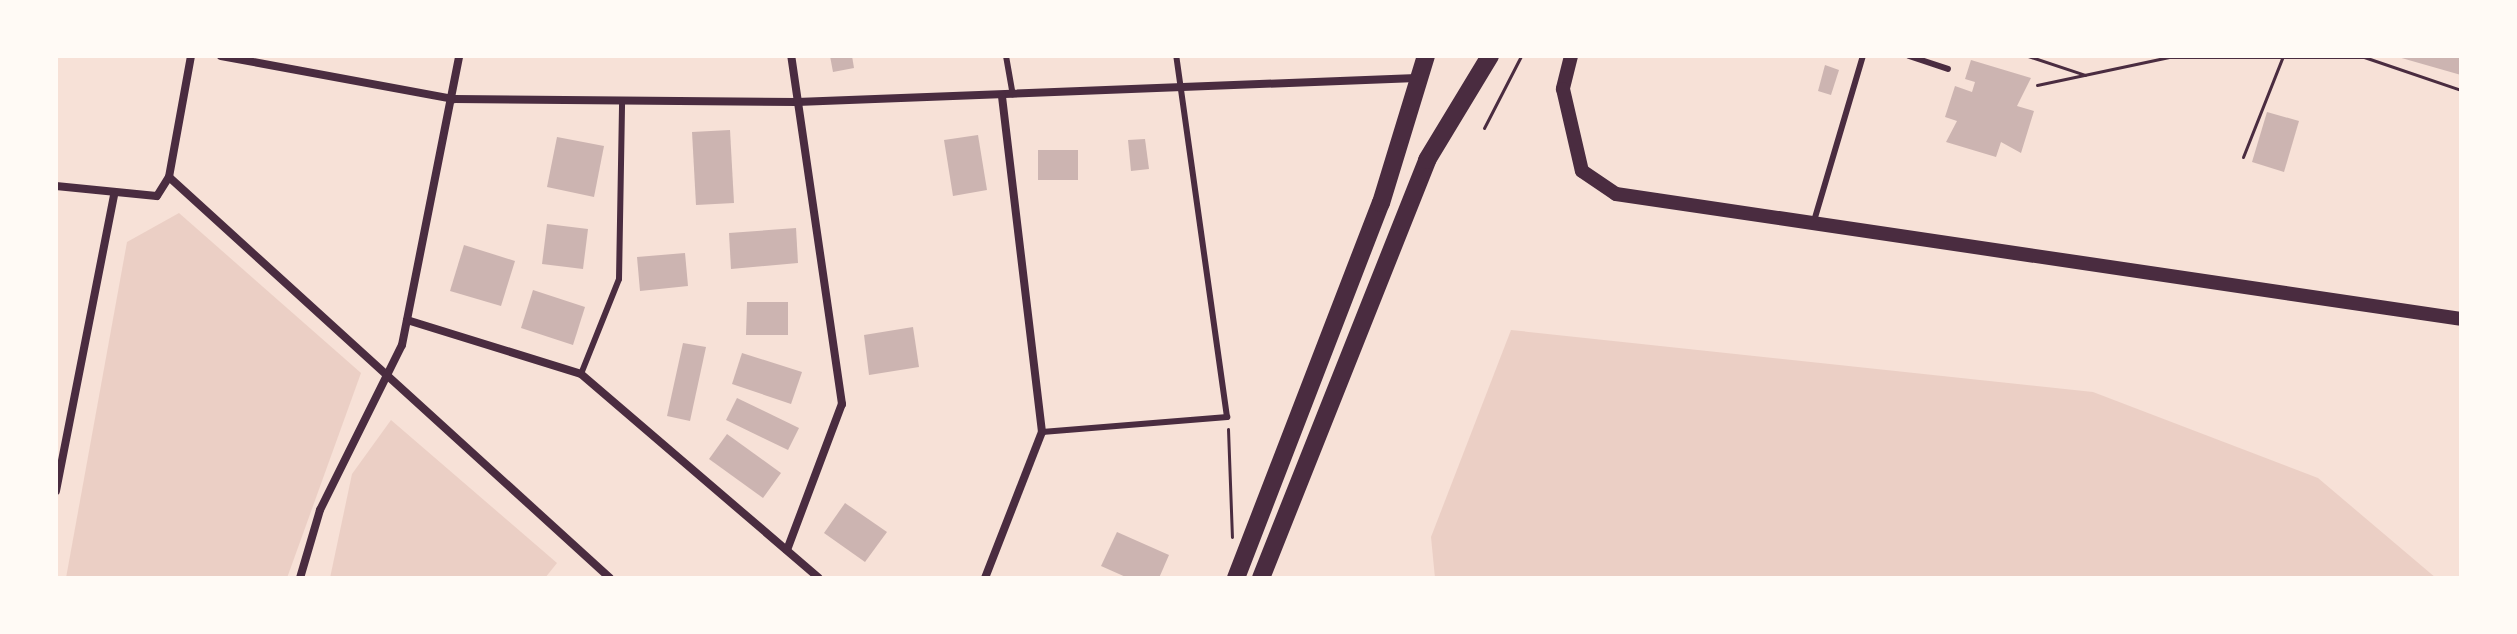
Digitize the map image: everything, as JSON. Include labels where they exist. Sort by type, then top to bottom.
[{"type":"main road","points":[[1236,578],[1381,203],[1426,56]]},
{"type":"main road","points":[[1261,578],[1427,160],[1490,56]]},
{"type":"street","points":[[56,186],[114,196],[157,196],[169,177],[191,56]]},
{"type":"street","points":[[221,56],[454,99],[797,102],[1417,78]]},
{"type":"street","points":[[300,578],[320,510],[390,377],[407,320],[454,99],[459,56]]},
{"type":"street","points":[[787,550],[842,404],[791,56]]},
{"type":"street","points":[[1571,56],[1563,89],[1582,171],[1616,194],[2461,319]]},
{"type":"street","points":[[985,578],[1042,432],[1002,95]]},
{"type":"street","points":[[169,177],[610,578]]},
{"type":"street","points":[[56,491],[114,196]]},
{"type":"street","points":[[407,320],[581,374],[819,578]]},
{"type":"street","points":[[56,428],[66,429]]},
{"type":"lane","points":[[1006,56],[1013,94]]},
{"type":"lane","points":[[1042,432],[1227,417],[1176,56]]},
{"type":"lane","points":[[1813,223],[1863,56]]},
{"type":"lane","points":[[1909,56],[1948,69]]},
{"type":"lane","points":[[581,374],[619,279],[622,101]]},
{"type":"path","points":[[1534,56],[1540,56]]},
{"type":"path","points":[[2028,56],[2086,75]]},
{"type":"path","points":[[1484,128],[1524,57]]},
{"type":"path","points":[[2037,85],[2168,57],[2364,57],[2461,90]]},
{"type":"path","points":[[2243,157],[2282,57]]},
{"type":"path","points":[[1227,417],[1232,549]]},
{"type":"shaded area","points":[[179,213],[361,373],[287,578],[66,578],[127,242]]},
{"type":"shaded area","points":[[1511,330],[2093,392],[2318,478],[2436,578],[1435,578],[1431,537]]},
{"type":"shaded area","points":[[391,420],[557,563],[545,578],[330,578],[352,474]]},
{"type":"building","points":[[830,56],[852,56],[854,68],[833,72]]},
{"type":"building","points":[[2461,56],[2461,75],[2398,57]]},
{"type":"building","points":[[1971,60],[2031,78],[2017,106],[2034,111],[2021,153],[2001,142],[1996,157],[1946,142],[1957,121],[1945,117],[1955,86],[1972,92],[1975,82],[1965,79]]},
{"type":"building","points":[[1825,65],[1839,70],[1831,95],[1818,91]]},
{"type":"building","points":[[2267,112],[2299,121],[2284,172],[2252,162]]},
{"type":"building","points":[[730,130],[734,203],[696,205],[692,132]]},
{"type":"building","points":[[978,135],[987,190],[953,196],[944,140]]},
{"type":"building","points":[[557,137],[604,146],[594,197],[547,187]]},
{"type":"building","points":[[1145,139],[1149,169],[1131,171],[1128,140]]},
{"type":"building","points":[[1038,150],[1078,150],[1078,180],[1038,180]]},
{"type":"building","points":[[547,224],[588,229],[583,269],[542,264]]},
{"type":"building","points":[[796,228],[798,263],[731,269],[729,233]]},
{"type":"building","points":[[464,245],[515,261],[501,306],[450,291]]},
{"type":"building","points":[[685,253],[688,286],[640,291],[637,257]]},
{"type":"building","points":[[533,290],[585,307],[573,345],[521,328]]},
{"type":"building","points":[[747,302],[788,302],[788,335],[746,335]]},
{"type":"building","points":[[913,327],[919,367],[869,375],[864,335]]},
{"type":"building","points":[[683,343],[706,347],[690,421],[667,416]]},
{"type":"building","points":[[742,353],[802,372],[791,404],[732,384]]},
{"type":"building","points":[[737,398],[799,428],[788,450],[726,420]]},
{"type":"building","points":[[727,434],[781,473],[763,498],[709,459]]},
{"type":"building","points":[[845,503],[887,532],[865,562],[824,533]]},
{"type":"building","points":[[1117,532],[1169,555],[1159,578],[1128,578],[1101,566]]}]
